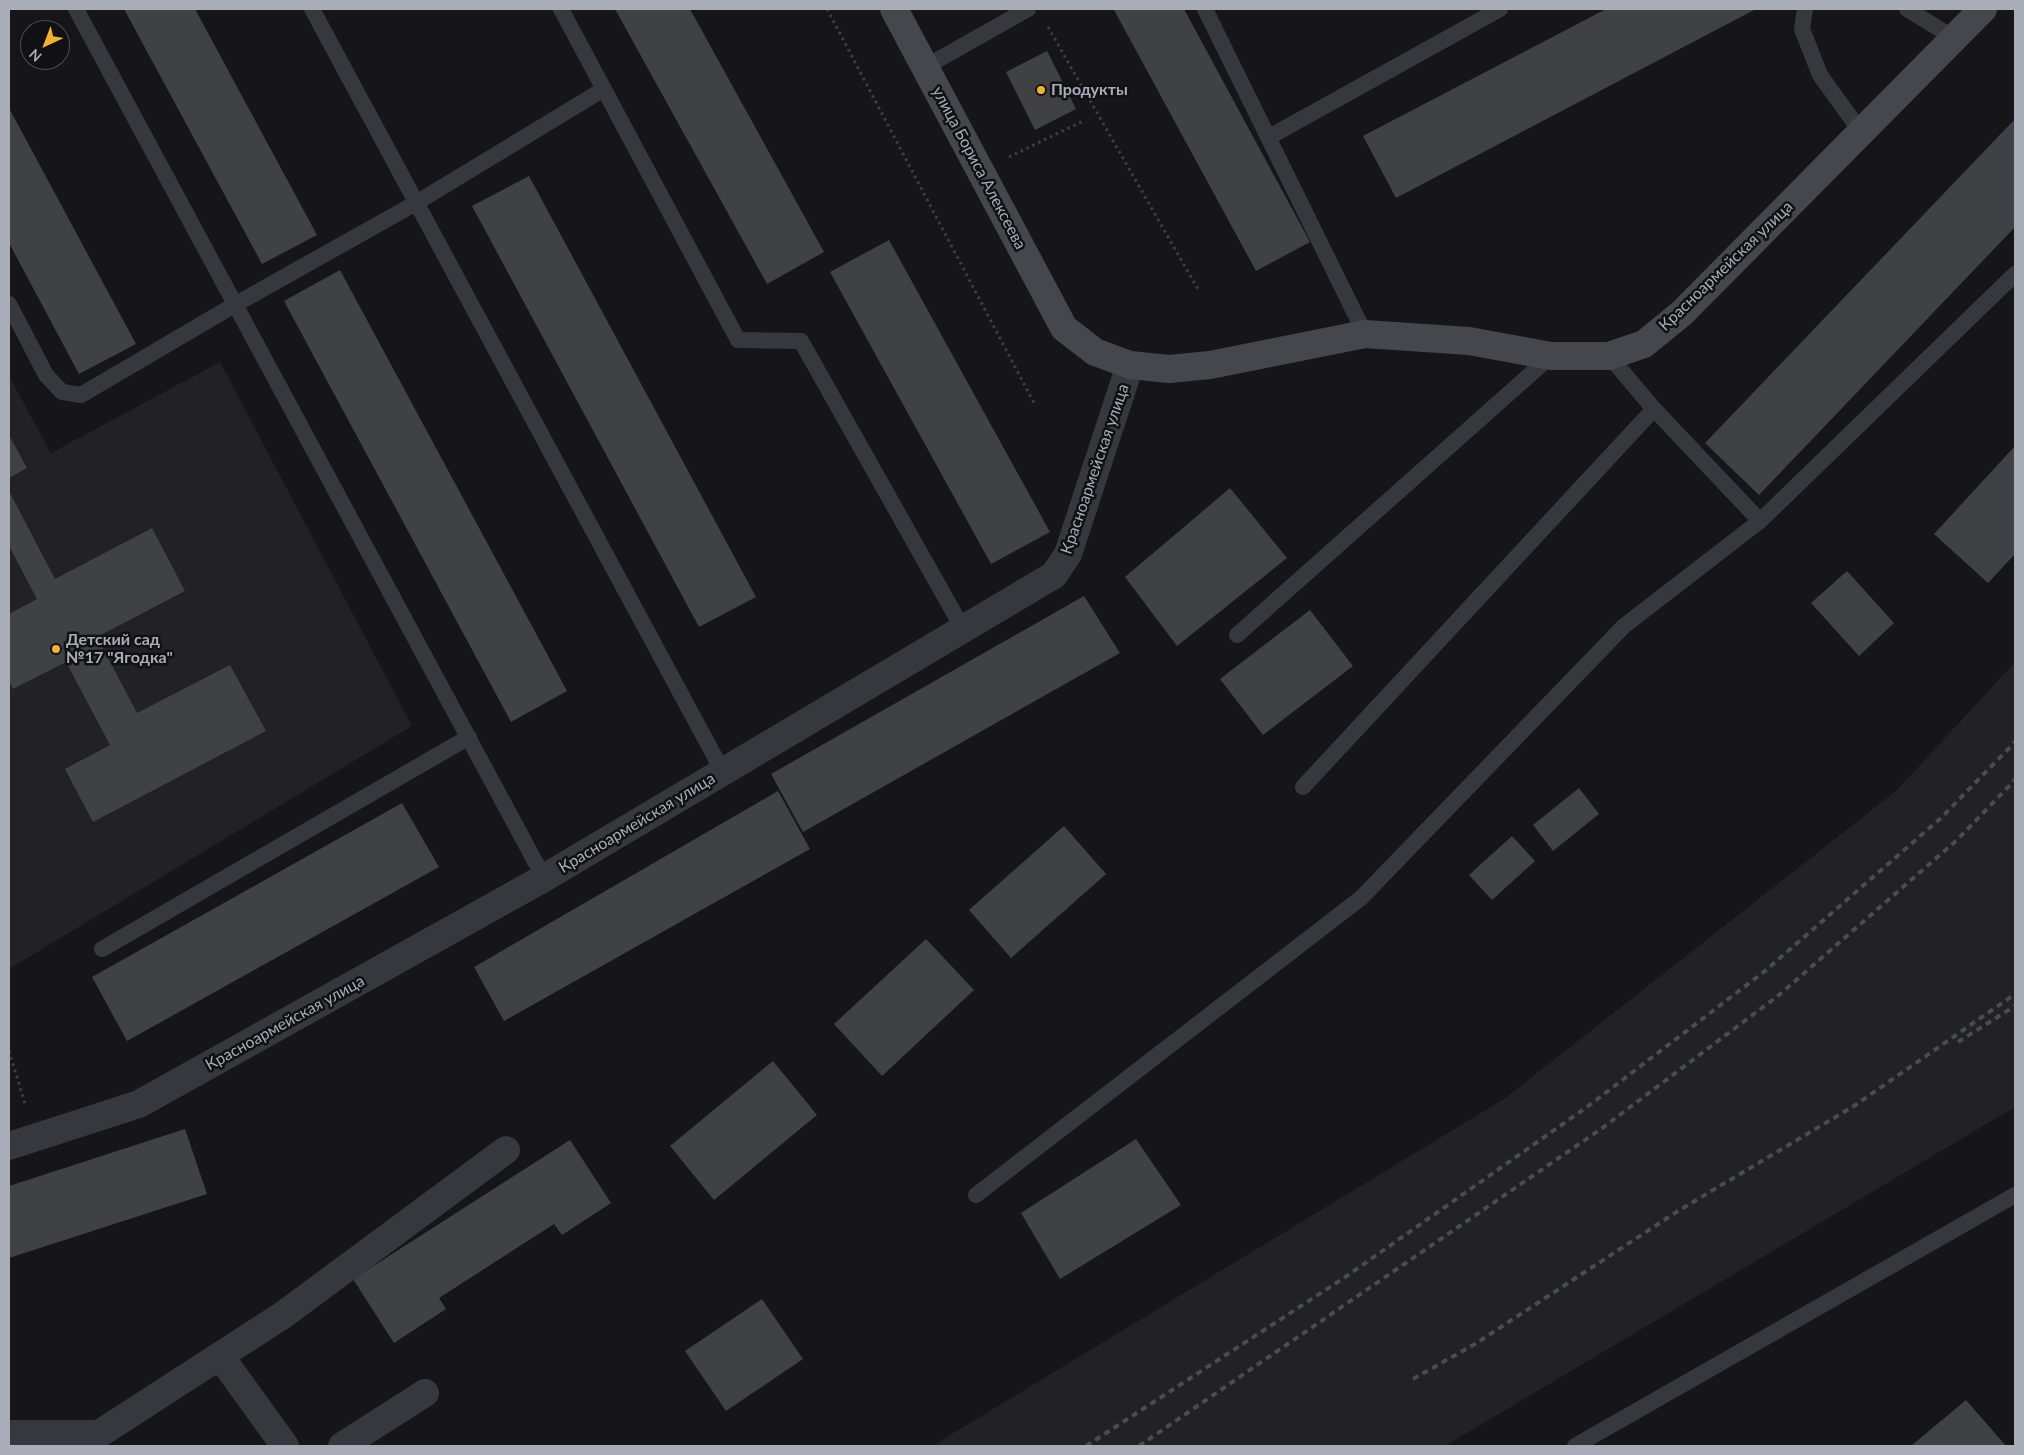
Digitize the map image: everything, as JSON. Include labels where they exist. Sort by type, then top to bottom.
[{"type":"street","name":"улица Бориса Алексеева","points":[[894,9],[1064,328]]},
{"type":"street","name":"Красноармейская улица","points":[[1064,328],[1095,352],[1130,365],[1169,369],[1210,365],[1366,334],[1469,341],[1551,356],[1609,356],[1644,344],[1682,313],[1983,9]]},
{"type":"street","name":"Красноармейская улица","points":[[9,1146],[35,1136],[139,1104],[544,878],[1054,575],[1068,554],[1130,365]]},
{"type":"street","points":[[9,1434],[99,1434],[283,1315],[506,1150]]},
{"type":"street","points":[[220,1356],[285,1446]]},
{"type":"street","points":[[342,1446],[425,1392]]},
{"type":"lane","points":[[76,9],[544,878]]},
{"type":"lane","points":[[312,9],[722,772]]},
{"type":"lane","points":[[561,9],[738,340],[801,341],[964,629]]},
{"type":"lane","points":[[925,67],[1028,9]]},
{"type":"lane","points":[[1205,9],[1366,334]]},
{"type":"lane","points":[[1269,137],[1500,9]]},
{"type":"lane","points":[[1805,9],[1802,29],[1820,75],[1861,132]]},
{"type":"lane","points":[[1908,9],[1954,38]]},
{"type":"lane","points":[[9,304],[46,376],[62,392],[81,395],[236,304],[416,203],[604,89]]},
{"type":"lane","points":[[976,1194],[1361,898],[1624,626],[1760,521],[2015,274]]},
{"type":"lane","points":[[1237,635],[1551,356]]},
{"type":"lane","points":[[1609,356],[1654,409],[1760,521]]},
{"type":"lane","points":[[1303,787],[1654,409]]},
{"type":"lane","points":[[102,949],[469,738]]},
{"type":"lane","points":[[1575,1446],[2015,1195]]},
{"type":"path","points":[[827,9],[1034,403]]},
{"type":"path","points":[[1047,26],[1199,291]]},
{"type":"path","points":[[1008,158],[1083,121]]},
{"type":"path","points":[[9,1051],[35,1136]]},
{"type":"shaded area","points":[[220,362],[412,726],[9,969],[9,376],[51,453]]},
{"type":"shaded area","points":[[2015,662],[2015,1107],[1445,1446],[932,1446],[1504,1099],[1896,791]]},
{"type":"building","points":[[124,9],[195,9],[317,235],[262,264]]},
{"type":"building","points":[[615,9],[690,9],[824,252],[767,284]]},
{"type":"building","points":[[1184,9],[1310,242],[1256,271],[1114,10]]},
{"type":"building","points":[[1606,9],[1756,9],[1396,198],[1363,136]]},
{"type":"building","name":"Продукты","points":[[1047,51],[1076,109],[1035,130],[1006,72]]},
{"type":"building","points":[[9,108],[136,344],[79,374],[9,243]]},
{"type":"building","points":[[2015,119],[2015,227],[1759,495],[1705,443]]},
{"type":"building","points":[[529,176],[756,597],[699,627],[472,206]]},
{"type":"building","points":[[889,240],[1050,532],[991,564],[830,272]]},
{"type":"building","points":[[340,270],[567,691],[511,722],[284,301]]},
{"type":"building","points":[[9,435],[27,468],[9,478]]},
{"type":"building","points":[[2015,446],[2015,554],[1988,583],[1934,534]]},
{"type":"building","points":[[1230,488],[1287,558],[1177,646],[1125,577]]},
{"type":"building","name":"Детский сад №17 \"Ягодка\"","points":[[9,491],[55,579],[152,528],[185,591],[97,637],[137,713],[230,665],[266,731],[93,822],[65,769],[110,745],[66,662],[13,689],[9,681],[9,614],[37,599],[9,546]]},
{"type":"building","points":[[1847,571],[1894,623],[1859,656],[1811,603]]},
{"type":"building","points":[[1084,596],[1120,653],[803,832],[771,774]]},
{"type":"building","points":[[1310,610],[1353,666],[1263,735],[1220,679]]},
{"type":"building","points":[[1579,788],[1599,814],[1553,851],[1533,825]]},
{"type":"building","points":[[778,791],[810,849],[504,1021],[474,967]]},
{"type":"building","points":[[402,803],[439,867],[127,1041],[92,977]]},
{"type":"building","points":[[1064,826],[1106,874],[1011,958],[969,910]]},
{"type":"building","points":[[1512,836],[1535,861],[1492,900],[1469,875]]},
{"type":"building","points":[[926,939],[974,990],[882,1076],[834,1024]]},
{"type":"building","points":[[773,1061],[817,1115],[714,1200],[670,1146]]},
{"type":"building","points":[[185,1129],[207,1194],[9,1258],[9,1186]]},
{"type":"building","points":[[1136,1139],[1181,1205],[1060,1279],[1021,1213]]},
{"type":"building","points":[[570,1140],[611,1203],[562,1235],[554,1224],[439,1298],[446,1309],[394,1343],[353,1279]]},
{"type":"building","points":[[762,1299],[803,1359],[726,1411],[685,1351]]},
{"type":"building","points":[[1966,1400],[2006,1446],[1911,1446]]},
{"type":"railway","points":[[1086,1446],[1344,1278],[1587,1107],[1765,971],[1941,818],[2015,742]]},
{"type":"railway","points":[[1139,1446],[1601,1129],[1779,995],[1957,840],[2015,780]]},
{"type":"railway","points":[[1413,1379],[1475,1344],[1678,1211],[1854,1106],[2015,994]]},
{"type":"railway","points":[[1958,1042],[2015,1006]]},
{"type":"place","name":"Продукты","points":[[1041,90]]},
{"type":"place","name":"Детский сад №17 \"Ягодка\"","points":[[56,649]]}]
